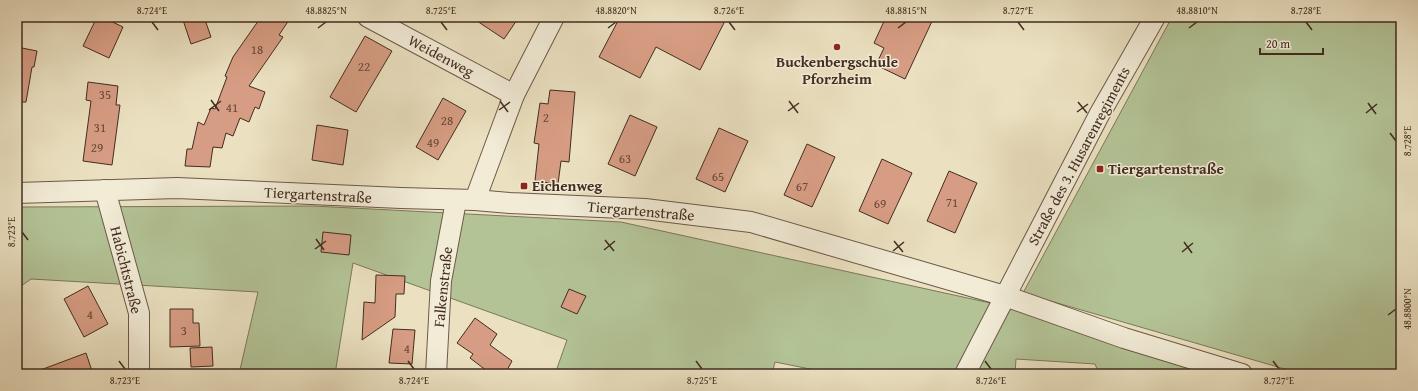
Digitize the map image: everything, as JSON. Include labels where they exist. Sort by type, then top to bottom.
[{"type":"street","name":"Weidenweg","points":[[368,17],[514,95]]},
{"type":"street","points":[[465,200],[514,95],[554,17]]},
{"type":"street","name":"Straße des 3. Husarenregiments","points":[[965,374],[1110,95],[1155,17]]},
{"type":"street","name":"Tiergartenstraße","points":[[17,193],[177,188],[645,209],[750,222],[1005,296],[1124,338],[1242,374]]},
{"type":"street","name":"Habichtstraße","points":[[105,190],[139,312],[139,374]]},
{"type":"street","name":"Falkenstraße","points":[[436,374],[441,281],[465,200]]},
{"type":"green space","points":[[1172,17],[1401,17],[1401,374],[1302,374],[1023,293]]},
{"type":"green space","points":[[314,206],[621,222],[1004,306],[1234,374],[1099,374],[1095,364],[1016,359],[1015,374],[835,374],[775,362],[772,374],[555,374],[567,340],[353,263],[335,374],[239,374],[258,292],[31,279],[17,289],[17,207]]},
{"type":"building","points":[[97,17],[102,17],[123,27],[109,58],[83,46]]},
{"type":"building","points":[[182,17],[204,17],[211,37],[191,44]]},
{"type":"building","points":[[261,17],[291,17],[279,35],[283,37],[249,86],[265,92],[259,109],[255,107],[249,122],[240,118],[233,136],[226,133],[222,148],[213,147],[210,167],[185,166],[187,149],[192,149],[198,122],[204,125],[211,108],[215,109],[227,77],[225,76],[233,57]]},
{"type":"building","points":[[471,17],[519,17],[504,39]]},
{"type":"building","points":[[620,17],[727,17],[700,70],[656,47],[640,78],[599,57]]},
{"type":"building","points":[[886,17],[934,17],[905,79],[876,65],[884,48],[874,43]]},
{"type":"building","points":[[365,36],[392,51],[356,112],[330,97]]},
{"type":"building","points":[[17,47],[37,51],[34,67],[32,67],[26,102],[17,102]]},
{"type":"building","points":[[88,82],[118,86],[116,105],[120,105],[112,165],[83,161],[91,101],[86,100]]},
{"type":"building","points":[[550,90],[575,92],[569,162],[561,161],[558,184],[535,181],[539,144],[534,143],[540,103],[548,104]]},
{"type":"building","points":[[443,98],[466,111],[438,160],[416,147]]},
{"type":"building","points":[[630,115],[657,127],[635,176],[608,164]]},
{"type":"building","points":[[317,125],[348,130],[343,165],[312,160]]},
{"type":"building","points":[[719,128],[748,141],[725,192],[696,179]]},
{"type":"building","points":[[807,144],[835,157],[812,207],[784,195]]},
{"type":"building","points":[[882,159],[912,173],[888,224],[859,211]]},
{"type":"building","points":[[949,171],[977,183],[955,233],[927,221]]},
{"type":"building","points":[[323,232],[351,235],[349,255],[321,252]]},
{"type":"building","points":[[376,275],[405,276],[404,294],[396,294],[395,317],[362,340],[364,302],[375,303]]},
{"type":"building","points":[[88,286],[108,324],[84,337],[64,299]]},
{"type":"building","points":[[569,289],[586,296],[577,314],[561,307]]},
{"type":"building","points":[[170,309],[193,309],[193,323],[199,323],[200,346],[170,347]]},
{"type":"building","points":[[475,318],[497,334],[490,345],[512,361],[505,374],[491,374],[470,358],[473,354],[457,343]]},
{"type":"building","points":[[393,329],[415,330],[412,364],[389,363]]},
{"type":"building","points":[[212,347],[213,366],[191,367],[190,348]]},
{"type":"building","points":[[86,353],[93,374],[35,374],[35,372]]},
{"type":"place","name":"Buckenbergschule Pforzheim","points":[[837,47]]},
{"type":"place","name":"Tiergartenstraße","points":[[1100,169]]},
{"type":"place","name":"Eichenweg","points":[[524,186]]}]
